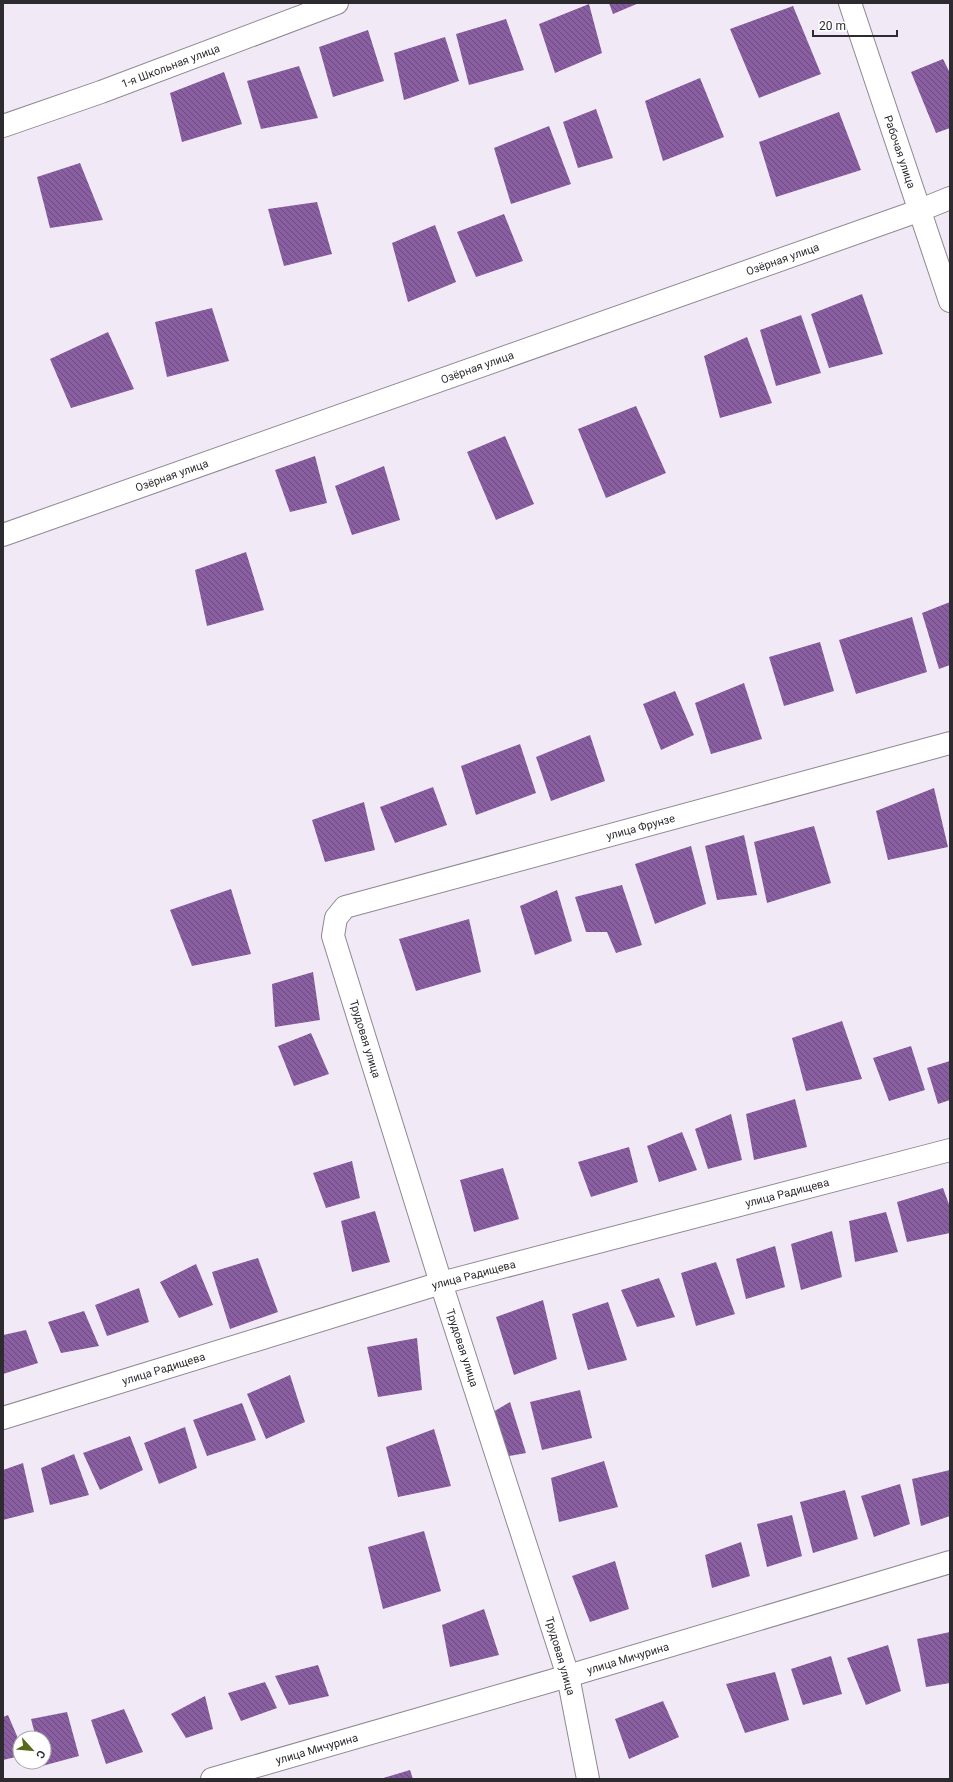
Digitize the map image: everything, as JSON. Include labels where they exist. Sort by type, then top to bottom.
[{"type":"street","name":"1-я Школьная улица","points":[[3,126],[101,92],[337,3]]},
{"type":"street","name":"Рабочая улица","points":[[850,3],[918,211],[950,300]]},
{"type":"street","name":"Озёрная улица","points":[[3,535],[918,211],[950,198]]},
{"type":"street","name":"улица Фрунзе","points":[[336,918],[345,907],[950,743]]},
{"type":"street","name":"Трудовая улица","points":[[336,918],[333,936],[441,1283],[568,1676],[588,1779]]},
{"type":"street","name":"улица Радищева","points":[[3,1418],[441,1283],[950,1150]]},
{"type":"street","name":"улица Мичурина","points":[[212,1779],[568,1676],[950,1562]]},
{"type":"building","points":[[609,3],[639,3],[613,14]]},
{"type":"building","points":[[589,4],[602,53],[555,73],[539,24]]},
{"type":"building","points":[[793,6],[821,74],[759,98],[730,29]]},
{"type":"building","points":[[506,19],[524,70],[469,85],[456,34]]},
{"type":"building","points":[[368,30],[384,81],[333,97],[319,47]]},
{"type":"building","points":[[445,37],[459,81],[404,100],[394,53]]},
{"type":"building","points":[[943,59],[950,73],[950,128],[936,133],[911,72]]},
{"type":"building","points":[[299,66],[318,118],[261,129],[247,81]]},
{"type":"building","points":[[224,72],[242,124],[182,142],[170,93]]},
{"type":"building","points":[[700,78],[724,137],[663,161],[645,101]]},
{"type":"building","points":[[596,109],[613,158],[578,168],[563,122]]},
{"type":"building","points":[[839,112],[861,170],[776,197],[759,142]]},
{"type":"building","points":[[549,126],[571,184],[511,204],[494,148]]},
{"type":"building","points":[[80,163],[103,220],[50,228],[37,177]]},
{"type":"building","points":[[317,202],[332,254],[284,266],[268,209]]},
{"type":"building","points":[[504,214],[523,261],[476,277],[457,232]]},
{"type":"building","points":[[435,225],[456,282],[408,302],[392,243]]},
{"type":"building","points":[[862,294],[883,354],[829,368],[811,314]]},
{"type":"building","points":[[212,308],[229,361],[167,377],[155,322]]},
{"type":"building","points":[[801,315],[821,373],[776,386],[760,330]]},
{"type":"building","points":[[108,332],[134,389],[71,408],[50,359]]},
{"type":"building","points":[[747,337],[772,403],[720,418],[704,356]]},
{"type":"building","points":[[636,406],[666,473],[606,498],[578,429]]},
{"type":"building","points":[[505,436],[534,504],[496,520],[467,452]]},
{"type":"building","points":[[315,456],[327,503],[290,512],[275,470]]},
{"type":"building","points":[[384,466],[400,520],[352,535],[335,486]]},
{"type":"building","points":[[246,552],[264,610],[207,626],[195,570]]},
{"type":"building","points":[[950,602],[950,665],[939,669],[922,613]]},
{"type":"building","points":[[912,617],[927,672],[856,694],[839,640]]},
{"type":"building","points":[[820,642],[834,691],[784,706],[769,657]]},
{"type":"building","points":[[744,683],[762,739],[711,754],[695,703]]},
{"type":"building","points":[[675,691],[694,735],[661,750],[643,704]]},
{"type":"building","points":[[590,735],[605,781],[551,801],[536,757]]},
{"type":"building","points":[[520,744],[536,793],[476,815],[461,766]]},
{"type":"building","points":[[433,787],[447,825],[395,843],[380,807]]},
{"type":"building","points":[[934,788],[948,847],[888,860],[876,811]]},
{"type":"building","points":[[364,802],[375,850],[325,862],[312,820]]},
{"type":"building","points":[[814,826],[831,883],[767,903],[754,842]]},
{"type":"building","points":[[744,835],[757,895],[717,900],[705,846]]},
{"type":"building","points":[[691,846],[706,904],[655,924],[635,864]]},
{"type":"building","points":[[622,885],[642,945],[616,953],[607,932],[586,932],[575,897]]},
{"type":"building","points":[[231,889],[251,954],[192,966],[170,910]]},
{"type":"building","points":[[557,890],[572,941],[535,955],[520,906]]},
{"type":"building","points":[[469,919],[481,972],[416,991],[399,939]]},
{"type":"building","points":[[313,972],[320,1020],[275,1027],[272,984]]},
{"type":"building","points":[[842,1021],[862,1079],[806,1091],[792,1038]]},
{"type":"building","points":[[311,1033],[329,1074],[294,1086],[278,1046]]},
{"type":"building","points":[[911,1046],[925,1090],[889,1101],[873,1058]]},
{"type":"building","points":[[950,1061],[950,1100],[938,1104],[927,1068]]},
{"type":"building","points":[[795,1099],[807,1147],[754,1160],[746,1114]]},
{"type":"building","points":[[731,1114],[742,1160],[708,1169],[695,1129]]},
{"type":"building","points":[[682,1132],[697,1170],[659,1182],[647,1146]]},
{"type":"building","points":[[629,1147],[638,1182],[591,1197],[578,1162]]},
{"type":"building","points":[[352,1161],[360,1198],[326,1208],[313,1173]]},
{"type":"building","points":[[503,1168],[519,1219],[474,1232],[460,1180]]},
{"type":"building","points":[[943,1188],[950,1207],[950,1233],[907,1242],[897,1202]]},
{"type":"building","points":[[375,1211],[390,1262],[352,1272],[341,1221]]},
{"type":"building","points":[[886,1212],[898,1252],[855,1262],[849,1221]]},
{"type":"building","points":[[832,1231],[842,1277],[801,1290],[791,1244]]},
{"type":"building","points":[[775,1246],[785,1287],[746,1299],[736,1259]]},
{"type":"building","points":[[258,1258],[278,1312],[230,1329],[212,1272]]},
{"type":"building","points":[[716,1262],[735,1314],[696,1326],[681,1273]]},
{"type":"building","points":[[196,1264],[213,1305],[179,1318],[160,1282]]},
{"type":"building","points":[[659,1278],[675,1317],[637,1327],[621,1290]]},
{"type":"building","points":[[139,1288],[149,1322],[107,1336],[95,1305]]},
{"type":"building","points":[[543,1300],[557,1359],[514,1375],[496,1317]]},
{"type":"building","points":[[608,1302],[627,1360],[588,1370],[572,1314]]},
{"type":"building","points":[[84,1311],[99,1346],[61,1353],[48,1322]]},
{"type":"building","points":[[26,1330],[38,1363],[3,1374],[3,1335]]},
{"type":"building","points":[[417,1338],[422,1390],[378,1397],[367,1347]]},
{"type":"building","points":[[290,1375],[305,1422],[266,1439],[247,1394]]},
{"type":"building","points":[[580,1390],[592,1438],[542,1450],[530,1402]]},
{"type":"building","points":[[510,1402],[526,1453],[504,1457],[493,1412]]},
{"type":"building","points":[[242,1403],[256,1440],[207,1456],[193,1420]]},
{"type":"building","points":[[185,1427],[197,1468],[159,1484],[144,1443]]},
{"type":"building","points":[[434,1429],[451,1486],[398,1497],[386,1447]]},
{"type":"building","points":[[130,1436],[143,1470],[100,1490],[83,1453]]},
{"type":"building","points":[[74,1454],[89,1495],[50,1505],[41,1468]]},
{"type":"building","points":[[604,1461],[618,1507],[559,1522],[551,1478]]},
{"type":"building","points":[[23,1463],[34,1512],[3,1520],[3,1470]]},
{"type":"building","points":[[950,1470],[950,1516],[921,1526],[912,1479]]},
{"type":"building","points":[[900,1484],[910,1524],[874,1537],[861,1496]]},
{"type":"building","points":[[845,1490],[858,1539],[813,1553],[800,1502]]},
{"type":"building","points":[[792,1515],[802,1556],[767,1567],[757,1524]]},
{"type":"building","points":[[424,1531],[441,1591],[383,1609],[368,1547]]},
{"type":"building","points":[[741,1542],[750,1576],[712,1588],[705,1555]]},
{"type":"building","points":[[615,1561],[629,1609],[590,1622],[572,1576]]},
{"type":"building","points":[[484,1609],[499,1655],[450,1667],[442,1625]]},
{"type":"building","points":[[950,1632],[950,1683],[926,1687],[917,1639]]},
{"type":"building","points":[[888,1645],[901,1691],[866,1705],[847,1658]]},
{"type":"building","points":[[831,1656],[842,1694],[803,1705],[791,1669]]},
{"type":"building","points":[[318,1665],[329,1696],[289,1705],[275,1676]]},
{"type":"building","points":[[775,1672],[789,1720],[745,1733],[726,1684]]},
{"type":"building","points":[[265,1682],[277,1708],[241,1721],[228,1693]]},
{"type":"building","points":[[205,1696],[213,1729],[186,1738],[171,1714]]},
{"type":"building","points":[[663,1701],[679,1737],[629,1759],[615,1719]]},
{"type":"building","points":[[124,1709],[143,1752],[106,1764],[91,1720]]},
{"type":"building","points":[[67,1712],[79,1756],[52,1763],[52,1730],[34,1730],[31,1719]]},
{"type":"building","points":[[8,1715],[14,1730],[12,1730],[12,1758],[3,1760],[3,1717]]},
{"type":"building","points":[[410,1770],[413,1779],[380,1779]]}]
